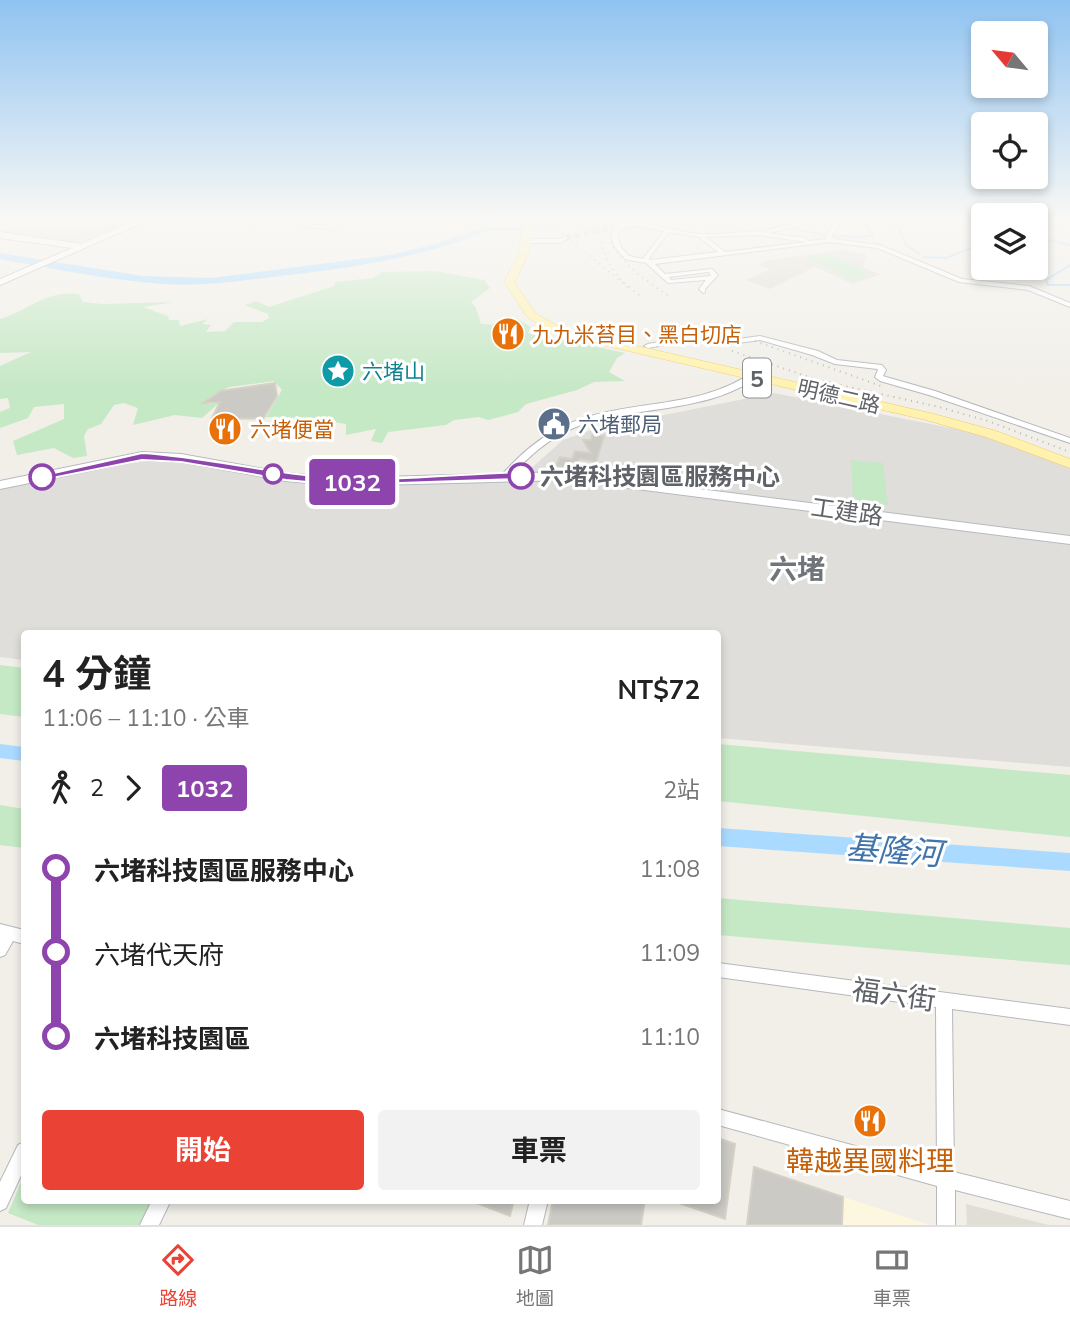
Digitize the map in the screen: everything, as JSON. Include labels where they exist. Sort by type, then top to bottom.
[{"type":"main road","name":"明德二路","points":[[513,276],[510,285],[531,315],[546,326],[575,337],[959,420],[1070,458]]},
{"type":"main road","name":"明德二路","points":[[755,375],[968,427],[1070,464]]},
{"type":"street","points":[[663,276],[670,282],[712,278]]},
{"type":"street","points":[[950,276],[961,281],[1028,288],[1070,305]]},
{"type":"street","points":[[703,291],[712,278]]},
{"type":"street","points":[[648,346],[709,335],[738,341],[760,338],[815,353],[835,362],[876,366],[882,370],[879,377],[883,379],[932,393],[1070,441]]},
{"type":"street","points":[[504,477],[535,449],[575,424],[729,390],[755,375]]},
{"type":"street","name":"工建路","points":[[0,485],[142,456],[172,457],[286,477],[340,482],[566,476],[625,481],[1070,540]]},
{"type":"street","points":[[0,950],[11,934]]},
{"type":"street","name":"福六街","points":[[721,970],[1070,1017]]},
{"type":"street","points":[[944,1001],[946,1225]]},
{"type":"street","points":[[721,1118],[1070,1210]]},
{"type":"street","points":[[0,1202],[21,1157]]},
{"type":"street","points":[[149,1225],[160,1204]]},
{"type":"street","points":[[533,1225],[538,1204]]},
{"type":"shaded area","points":[[754,276],[796,276],[770,289],[746,280]]},
{"type":"shaded area","points":[[835,276],[875,276],[853,284]]},
{"type":"shaded area","points":[[774,393],[971,432],[1070,468],[1070,767],[721,738],[721,630],[21,630],[21,660],[0,657],[0,489],[56,475],[161,459],[304,483],[356,486],[518,480],[563,440],[594,429]]},
{"type":"shaded area","points":[[843,1197],[930,1225],[842,1225]]},
{"type":"shaded area","points":[[966,1204],[1049,1225],[967,1225]]},
{"type":"green space","points":[[463,276],[484,280],[490,288],[471,302],[481,324],[498,325],[517,319],[531,327],[528,333],[546,339],[553,337],[625,353],[617,358],[609,372],[625,381],[594,382],[577,390],[526,404],[518,412],[488,420],[479,417],[454,420],[446,425],[388,432],[382,443],[371,441],[376,429],[346,435],[346,424],[307,418],[266,417],[282,390],[274,381],[229,387],[208,398],[208,404],[219,403],[202,418],[175,415],[133,425],[138,408],[124,403],[114,405],[101,424],[88,429],[84,436],[87,456],[73,458],[54,448],[17,455],[13,441],[64,419],[64,404],[34,407],[28,418],[0,428],[0,412],[10,408],[8,398],[0,399],[0,366],[31,352],[0,353],[0,319],[47,298],[79,294],[83,302],[103,304],[174,302],[143,307],[168,316],[169,320],[179,320],[180,326],[208,319],[202,324],[211,325],[206,332],[225,331],[234,322],[262,322],[269,318],[268,314],[245,305],[256,301],[269,307],[334,286],[335,282],[373,278]]},
{"type":"green space","points":[[846,276],[866,276],[856,281]]},
{"type":"green space","points":[[851,460],[883,463],[888,505],[853,501]]},
{"type":"green space","points":[[0,665],[21,668],[21,717],[0,714]]},
{"type":"green space","points":[[721,744],[1070,775],[1070,837],[721,801]]},
{"type":"green space","points":[[0,805],[21,808],[21,848],[0,845]]},
{"type":"green space","points":[[721,898],[1070,928],[1070,965],[721,935]]},
{"type":"green space","points":[[21,1182],[21,1204],[150,1204],[139,1225],[38,1225],[8,1213]]},
{"type":"building","points":[[275,383],[277,396],[263,419],[212,418],[220,402],[203,403],[221,391]]},
{"type":"building","points":[[592,435],[604,436],[596,462],[580,459],[576,468],[556,466],[560,457],[572,459],[575,451],[591,453],[583,440],[591,440]]},
{"type":"building","points":[[721,1139],[735,1144],[725,1219],[682,1204],[721,1204]]},
{"type":"building","points":[[754,1167],[843,1197],[842,1225],[747,1225]]},
{"type":"building","points":[[479,1204],[513,1204],[510,1216]]},
{"type":"building","points":[[552,1204],[644,1204],[641,1225],[548,1225]]},
{"type":"waterway","name":"基隆河","points":[[124,276],[180,282],[258,276]]},
{"type":"waterway","points":[[1052,276],[1046,280],[1048,285],[1070,285]]},
{"type":"waterway","name":"基隆河","points":[[0,751],[21,754]]},
{"type":"waterway","name":"基隆河","points":[[721,837],[1070,862]]},
{"type":"railway","points":[[615,276],[628,287]]},
{"type":"railway","points":[[619,276],[642,297]]},
{"type":"railway","points":[[641,276],[672,298]]},
{"type":"railway","points":[[755,341],[881,386]]},
{"type":"railway","points":[[732,351],[818,380],[939,407],[988,421],[1070,452]]},
{"type":"bus line","name":"1032","points":[[42,477],[142,456],[181,458],[286,477],[340,482],[521,476]]},
{"type":"place","name":"九九米苔目、黑白切店","points":[[508,334]]},
{"type":"place","name":"六堵山","points":[[338,371]]},
{"type":"place","name":"六堵郵局","points":[[554,424]]},
{"type":"place","name":"六堵便當","points":[[225,429]]},
{"type":"place","name":"六堵科技園區服務中心","points":[[521,476]]},
{"type":"place","name":"韓越異國料理","points":[[870,1121]]},
{"type":"district","name":"六堵","points":[[797,568]]}]
